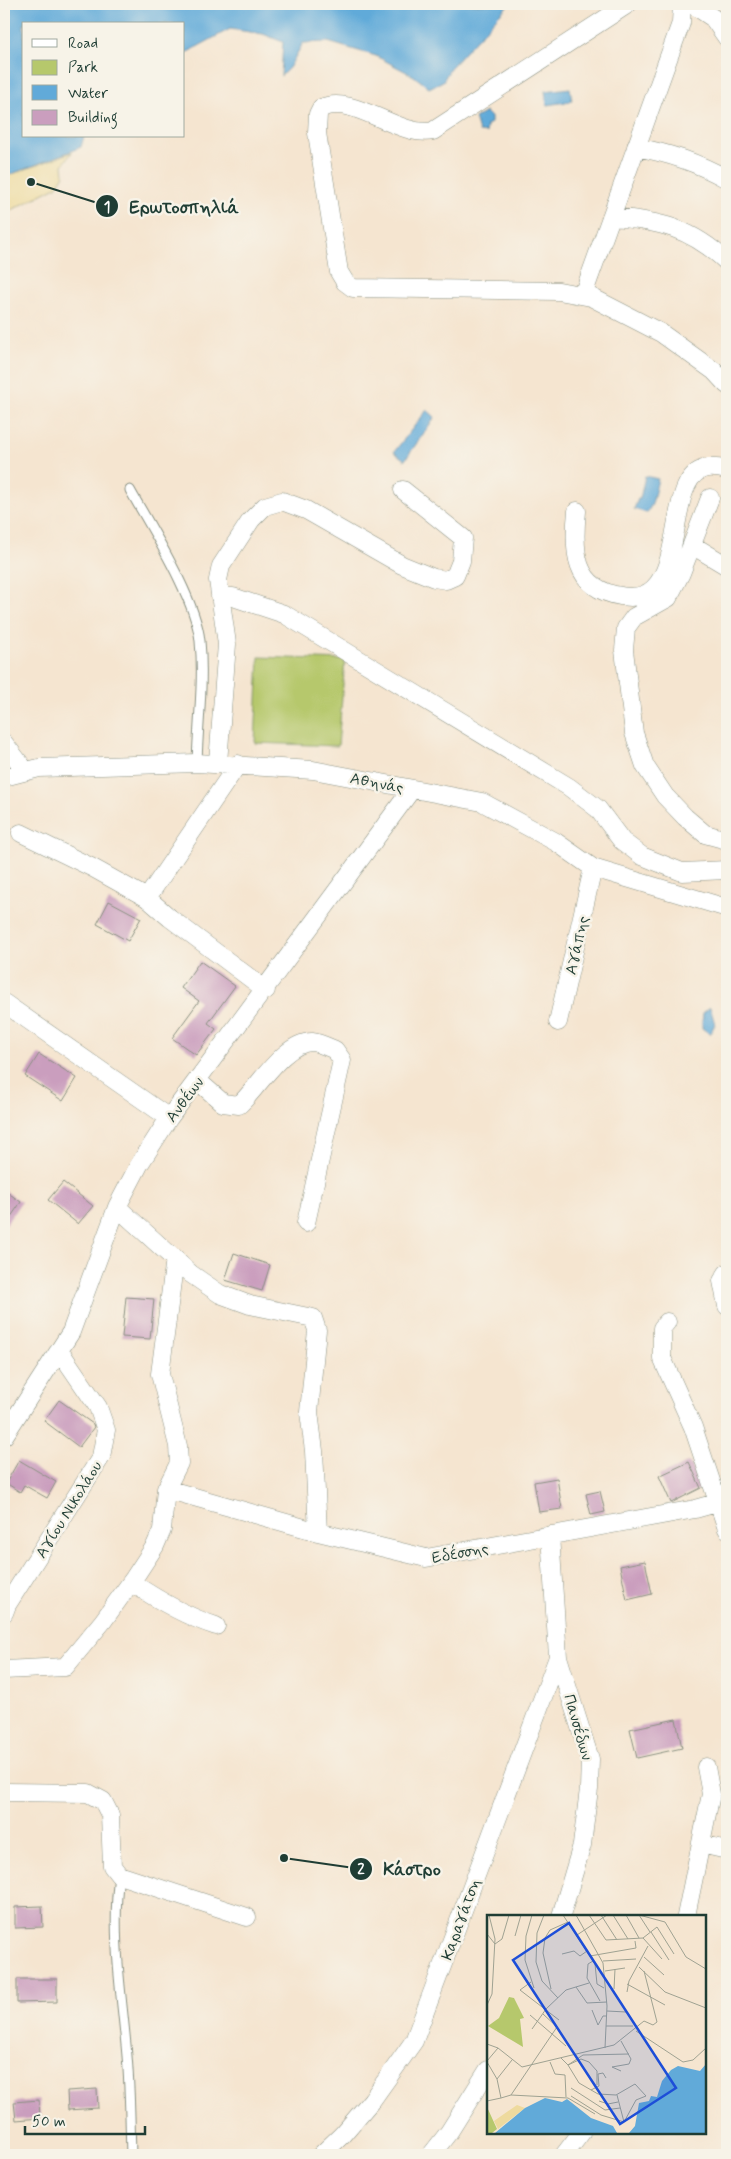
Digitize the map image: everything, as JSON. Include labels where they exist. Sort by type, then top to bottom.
[{"type":"street","points":[[628,4],[433,131],[413,130],[339,104],[322,108],[318,114],[317,133],[339,272],[345,282],[353,288],[559,291],[583,294],[661,333],[714,371],[727,384]]},
{"type":"street","points":[[583,294],[681,22],[682,4]]},
{"type":"street","points":[[692,4],[713,18],[727,38]]},
{"type":"street","points":[[636,147],[674,154],[704,166],[727,179]]},
{"type":"street","points":[[612,217],[667,224],[697,239],[727,262]]},
{"type":"street","points":[[577,510],[574,538],[583,576],[596,588],[617,596],[633,598],[651,591],[662,580],[670,557],[686,488],[694,474],[702,469],[714,467],[727,470]]},
{"type":"street","points":[[218,763],[227,644],[218,580],[220,566],[251,520],[264,506],[282,501],[306,510],[402,565],[434,578],[446,580],[455,576],[460,561],[463,538],[403,490]]},
{"type":"street","points":[[710,498],[681,573],[668,598],[634,617],[626,628],[624,650],[634,732],[645,766],[665,796],[685,817],[705,834],[727,840]]},
{"type":"street","points":[[692,545],[727,566]]},
{"type":"street","points":[[220,597],[239,598],[284,614],[569,787],[598,809],[622,841],[642,856],[682,872],[727,870]]},
{"type":"street","points":[[4,743],[26,770]]},
{"type":"street","name":"Αθηνάς","points":[[4,777],[39,768],[197,763],[312,770],[482,802],[556,842],[593,868],[727,908]]},
{"type":"street","points":[[147,898],[238,764]]},
{"type":"street","name":"Ανθέων","points":[[4,1436],[71,1332],[116,1207],[139,1164],[169,1118],[266,990],[412,789]]},
{"type":"street","points":[[21,833],[94,868],[147,898],[170,918],[266,990]]},
{"type":"street","name":"Αγάπης","points":[[558,1022],[593,868]]},
{"type":"street","points":[[4,1003],[169,1118]]},
{"type":"street","points":[[198,1080],[223,1103],[239,1105],[268,1071],[292,1050],[311,1042],[335,1050],[342,1060],[306,1223]]},
{"type":"street","points":[[116,1207],[191,1274],[220,1294],[250,1305],[312,1318],[317,1330],[309,1412],[314,1451],[318,1532]]},
{"type":"street","points":[[4,1670],[65,1667],[87,1642],[131,1582],[155,1546],[162,1530],[166,1489],[179,1463],[178,1446],[160,1374],[175,1258]]},
{"type":"street","points":[[727,1273],[722,1281],[727,1306]]},
{"type":"street","points":[[667,1322],[662,1328],[662,1358],[723,1502],[727,1529]]},
{"type":"street","name":"Αγίου Νικολάου","points":[[4,1613],[7,1605],[101,1457],[106,1430],[98,1406],[59,1350]]},
{"type":"street","name":"Εδέσσης","points":[[166,1489],[318,1532],[426,1558],[723,1502]]},
{"type":"street","name":"Πανσέδων","points":[[550,1536],[558,1657],[590,1759],[590,1789],[582,1845],[561,1915]]},
{"type":"street","points":[[131,1582],[191,1618],[216,1626]]},
{"type":"street","name":"Καραγάτση","points":[[321,2155],[372,2100],[414,2041],[558,1657]]},
{"type":"street","points":[[686,1915],[711,1794],[706,1767]]},
{"type":"street","points":[[4,1792],[88,1794],[103,1801],[110,1814],[112,1866],[119,1875],[247,1917]]},
{"type":"street","points":[[701,1844],[727,1850]]},
{"type":"street","points":[[431,2155],[449,2132],[487,2072]]},
{"type":"street","points":[[564,2155],[580,2134]]},
{"type":"lane","points":[[130,490],[170,563],[192,611],[200,640],[197,763]]},
{"type":"lane","points":[[119,1875],[116,1896],[119,1990],[127,2058],[130,2155]]},
{"type":"green space","points":[[259,657],[345,660],[338,746],[255,743]]},
{"type":"sand","points":[[72,152],[63,165],[64,175],[56,187],[4,214],[4,177]]},
{"type":"water","points":[[4,4],[509,4],[451,67],[443,81],[429,88],[414,76],[376,56],[328,42],[303,43],[289,68],[281,76],[283,42],[263,34],[230,29],[185,53],[185,22],[22,22],[22,138],[83,138],[81,147],[4,177]]},
{"type":"water","points":[[570,88],[572,101],[547,105],[545,91]]},
{"type":"water","points":[[486,112],[491,117],[491,123],[487,125],[486,133],[479,132],[475,118]]},
{"type":"water","points":[[427,410],[435,417],[405,460],[394,452]]},
{"type":"water","points":[[645,476],[658,479],[652,504],[647,513],[634,509],[638,499],[640,499]]},
{"type":"water","points":[[710,1007],[715,1024],[710,1034],[702,1028],[703,1013]]},
{"type":"building","points":[[109,901],[141,918],[128,941],[97,924]]},
{"type":"building","points":[[200,961],[235,986],[208,1023],[216,1029],[196,1055],[172,1038],[199,1001],[181,988]]},
{"type":"building","points":[[39,1054],[77,1078],[63,1101],[25,1076]]},
{"type":"building","points":[[63,1182],[93,1206],[78,1224],[48,1200]]},
{"type":"building","points":[[4,1190],[21,1202],[4,1227]]},
{"type":"building","points":[[234,1253],[270,1265],[262,1291],[225,1280]]},
{"type":"building","points":[[126,1297],[154,1299],[150,1339],[122,1337]]},
{"type":"building","points":[[59,1400],[93,1424],[94,1427],[79,1447],[44,1421]]},
{"type":"building","points":[[19,1460],[56,1482],[47,1498],[24,1485],[20,1492],[6,1483]]},
{"type":"building","points":[[689,1462],[701,1488],[671,1503],[659,1476]]},
{"type":"building","points":[[557,1478],[562,1509],[539,1512],[534,1482]]},
{"type":"building","points":[[600,1491],[605,1512],[591,1515],[586,1494]]},
{"type":"building","points":[[645,1561],[652,1594],[627,1600],[620,1566]]},
{"type":"building","points":[[676,1719],[682,1748],[637,1758],[630,1729]]},
{"type":"building","points":[[42,1906],[43,1927],[15,1928],[15,1907]]},
{"type":"building","points":[[17,1979],[57,1979],[57,2002],[17,2003]]},
{"type":"building","points":[[97,2089],[98,2108],[68,2110],[67,2091]]},
{"type":"building","points":[[39,2100],[40,2118],[16,2120],[14,2102]]},
{"type":"place","name":"Ερωτοσπηλιά","points":[[31,182]]},
{"type":"place","name":"Κάστρο","points":[[284,1858]]}]
